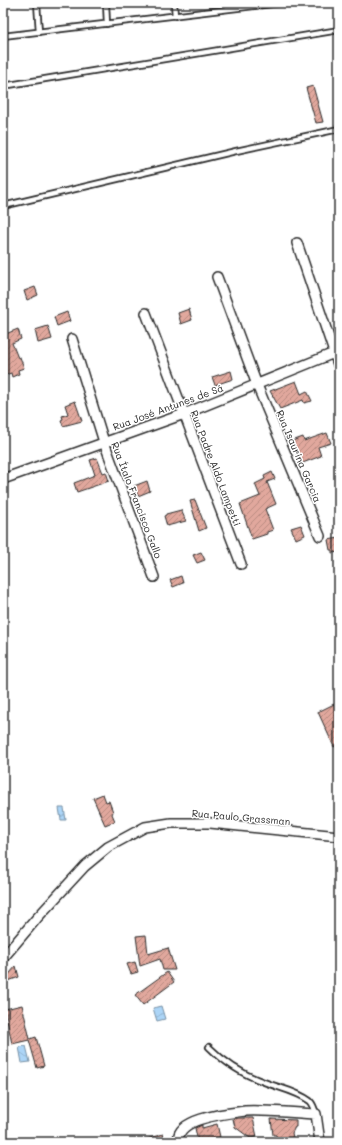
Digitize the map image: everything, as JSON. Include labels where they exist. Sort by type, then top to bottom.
[{"type":"street","points":[[297,243],[336,352],[339,367]]},
{"type":"street","name":"Rua Isaurina Garcia","points":[[217,277],[257,385],[320,536]]},
{"type":"street","name":"Rua Padre Aldo Lampetti","points":[[146,313],[241,564]]},
{"type":"street","name":"Rua Ítalo Francisco Gallo","points":[[72,338],[104,442],[154,577]]},
{"type":"street","name":"Rua José Antunes de Sá","points":[[3,479],[184,414],[336,352]]},
{"type":"street","name":"Rua Paulo Grassman","points":[[3,958],[37,918],[85,866],[108,847],[146,827],[171,823],[210,823],[339,836]]},
{"type":"street","points":[[179,1140],[181,1130],[189,1124],[221,1114],[246,1111],[316,1114],[320,1142]]},
{"type":"lane","points":[[37,3],[39,32]]},
{"type":"lane","points":[[106,3],[107,24]]},
{"type":"lane","points":[[174,3],[175,16]]},
{"type":"lane","points":[[3,36],[175,16],[245,5],[280,3]]},
{"type":"lane","points":[[3,86],[339,30]]},
{"type":"lane","points":[[3,206],[236,151],[339,129]]},
{"type":"lane","points":[[209,1047],[241,1071],[262,1081],[302,1096],[312,1102],[316,1114]]},
{"type":"water","points":[[59,808],[64,808],[66,820],[61,820]]},
{"type":"water","points":[[161,1006],[165,1019],[157,1021],[153,1008]]},
{"type":"water","points":[[26,1046],[30,1062],[22,1063],[19,1047]]},
{"type":"building","points":[[313,86],[323,122],[316,123],[306,88]]},
{"type":"building","points":[[35,287],[38,295],[27,300],[24,291]]},
{"type":"building","points":[[189,309],[192,320],[181,324],[178,313]]},
{"type":"building","points":[[67,312],[70,321],[57,326],[54,317]]},
{"type":"building","points":[[48,326],[52,339],[38,343],[35,330]]},
{"type":"building","points":[[18,329],[21,339],[12,343],[24,368],[18,370],[19,374],[12,377],[11,373],[3,376],[3,335]]},
{"type":"building","points":[[231,371],[233,379],[215,385],[212,377]]},
{"type":"building","points":[[296,381],[301,394],[307,391],[312,401],[304,403],[303,400],[280,409],[270,391]]},
{"type":"building","points":[[75,401],[82,421],[63,426],[61,420],[63,419],[62,416],[68,414],[65,405]]},
{"type":"building","points":[[327,433],[331,443],[318,447],[321,456],[300,464],[292,441],[303,437],[304,441]]},
{"type":"building","points":[[97,458],[103,473],[106,472],[109,481],[77,492],[74,483],[95,475],[90,460]]},
{"type":"building","points":[[272,472],[275,479],[267,482],[276,504],[265,509],[273,530],[267,532],[267,534],[252,539],[240,504],[260,496],[255,484],[265,479],[264,476]]},
{"type":"building","points":[[147,481],[150,491],[138,496],[134,486]]},
{"type":"building","points":[[195,500],[206,528],[199,531],[190,501]]},
{"type":"building","points":[[181,510],[186,521],[167,526],[164,516],[166,514]]},
{"type":"building","points":[[301,525],[305,535],[296,539],[291,528]]},
{"type":"building","points":[[339,538],[339,552],[332,553],[328,540]]},
{"type":"building","points":[[201,552],[205,560],[197,563],[193,555]]},
{"type":"building","points":[[181,576],[183,583],[173,587],[170,580]]},
{"type":"building","points":[[334,704],[339,715],[339,744],[334,747],[318,712]]},
{"type":"building","points":[[103,794],[106,802],[109,801],[115,821],[105,825],[93,798]]},
{"type":"building","points":[[146,935],[148,954],[168,948],[175,970],[163,970],[160,959],[140,966],[136,936]]},
{"type":"building","points":[[135,962],[138,972],[131,974],[127,964]]},
{"type":"building","points":[[16,966],[19,977],[3,983],[3,981]]},
{"type":"building","points":[[167,972],[174,982],[143,1005],[135,995]]},
{"type":"building","points":[[22,1005],[30,1039],[36,1037],[44,1066],[37,1068],[29,1040],[12,1044],[5,1009]]},
{"type":"building","points":[[253,1118],[257,1137],[250,1138],[235,1127],[233,1119]]},
{"type":"building","points":[[271,1119],[296,1120],[296,1127],[292,1133],[294,1142],[277,1142],[276,1135],[273,1135]]},
{"type":"building","points":[[217,1124],[220,1137],[198,1142],[195,1128],[202,1125],[202,1128]]},
{"type":"building","points":[[163,1134],[165,1142],[143,1142],[143,1140]]}]
